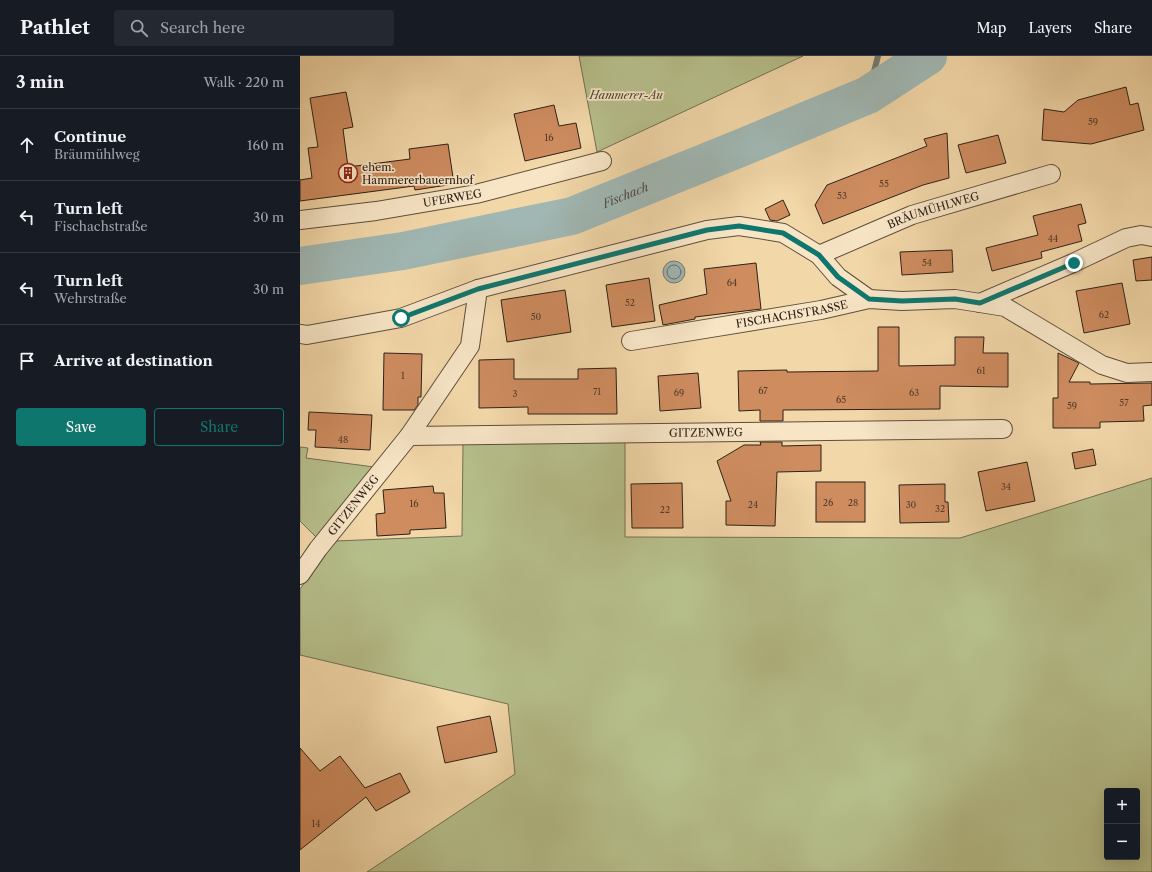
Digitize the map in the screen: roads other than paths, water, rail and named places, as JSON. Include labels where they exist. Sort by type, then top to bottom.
[{"type":"street","name":"UFERWEG","points":[[300,220],[376,211],[476,194],[602,161]]},
{"type":"street","name":"BRÄUMÜHLWEG","points":[[819,255],[912,215],[1052,174]]},
{"type":"street","points":[[300,334],[307,335],[401,318],[478,289],[707,230],[739,226],[783,233],[819,255],[838,277],[869,299]]},
{"type":"street","points":[[980,303],[1074,263],[1126,238],[1152,236]]},
{"type":"street","name":"GITZENWEG","points":[[300,575],[318,549],[408,436],[470,346],[478,289]]},
{"type":"street","name":"FISCHACHSTRASSE","points":[[630,341],[821,310],[869,299],[902,301],[955,299],[1005,307],[1102,365],[1127,373],[1152,372]]},
{"type":"street","name":"GITZENWEG","points":[[408,436],[1003,429]]},
{"type":"water","points":[[674,261],[682,264],[685,272],[682,280],[674,283],[666,280],[663,272],[666,264]]},
{"type":"waterway","points":[[868,95],[878,56]]},
{"type":"waterway","name":"Fischach","points":[[300,266],[403,251],[572,216],[868,95],[928,56]]},
{"type":"place","name":"ehem. Hammererbauernhof","points":[[348,173]]},
{"type":"park label","name":"Hammerer-Au","points":[[626,95]]}]
